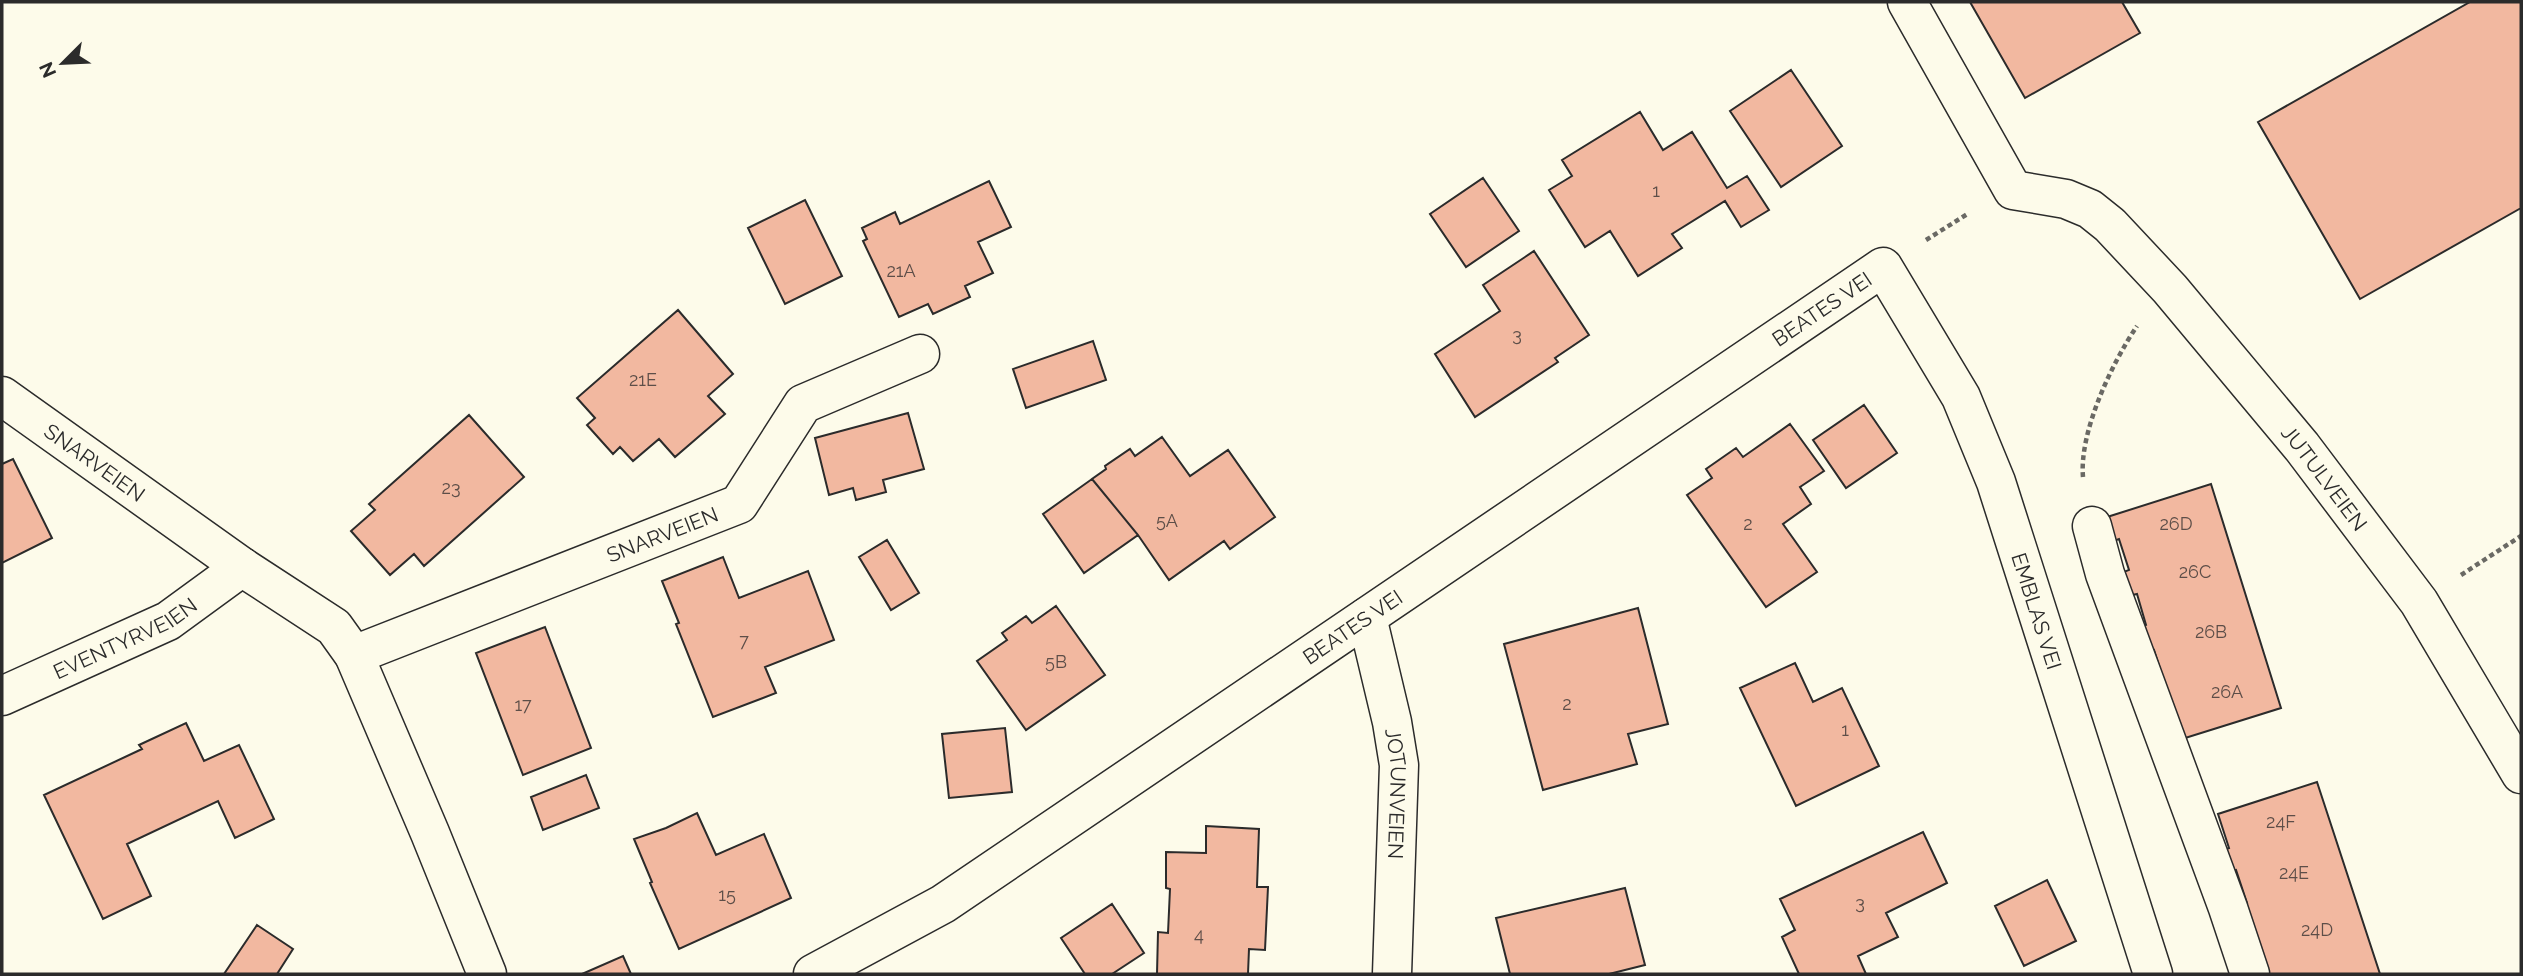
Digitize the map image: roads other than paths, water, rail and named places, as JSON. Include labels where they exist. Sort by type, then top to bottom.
[{"type":"street","name":"JUTULVEIEN","points":[[1907,2],[2013,190],[2066,199],[2090,209],[2110,226],[2170,289],[2302,447],[2419,602],[2521,774]]},
{"type":"street","name":"BEATES VEI","points":[[813,974],[943,904],[1883,267]]},
{"type":"street","name":"EMBLAS VEI","points":[[1883,267],[1961,397],[1996,482],[2152,974]]},
{"type":"street","name":"SNARVEIEN","points":[[355,655],[739,503],[803,404],[920,354]]},
{"type":"street","name":"SNARVEIEN","points":[[2,396],[242,567],[334,627],[355,655],[487,974]]},
{"type":"street","points":[[2092,526],[2105,574],[2228,908],[2249,974]]},
{"type":"street","name":"EVENTYRVEIEN","points":[[2,696],[168,621],[242,567]]},
{"type":"street","name":"JOTUNVEIEN","points":[[1367,617],[1392,722],[1399,765],[1392,974]]}]
